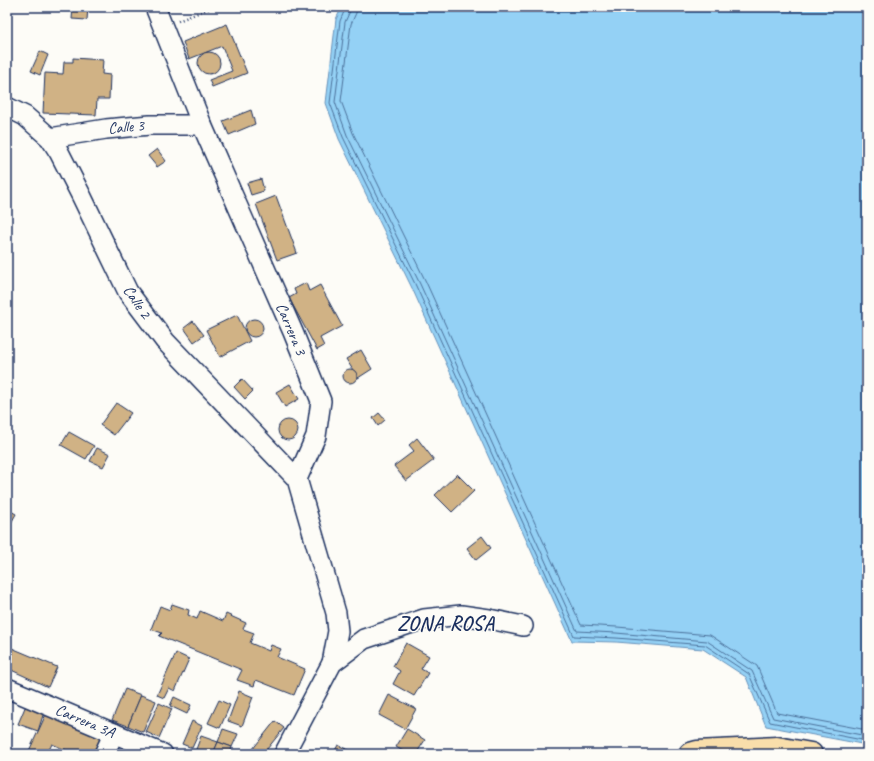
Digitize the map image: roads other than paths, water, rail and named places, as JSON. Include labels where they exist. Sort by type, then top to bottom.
[{"type":"main road","points":[[690,754],[697,752],[777,748],[811,754]]},
{"type":"street","name":"Carrera 3","points":[[155,7],[202,125],[290,325],[321,401],[316,436],[297,479]]},
{"type":"street","name":"Calle 2","points":[[7,107],[25,116],[50,138],[60,152],[82,194],[128,292],[165,341],[297,479]]},
{"type":"street","name":"Calle 3","points":[[50,138],[106,129],[150,125],[202,125]]},
{"type":"street","points":[[284,754],[332,663],[338,631],[336,613],[297,479]]},
{"type":"street","points":[[332,663],[364,639],[424,619],[461,615],[523,626]]},
{"type":"street","name":"Carrera 3A","points":[[7,688],[163,754]]},
{"type":"street","points":[[104,754],[114,733]]},
{"type":"water","points":[[342,7],[867,7],[867,745],[766,726],[746,677],[703,649],[616,642],[572,641],[412,288],[339,139],[326,103],[336,19]]},
{"type":"district","name":"ZONA ROSA","points":[[446,623]]}]
